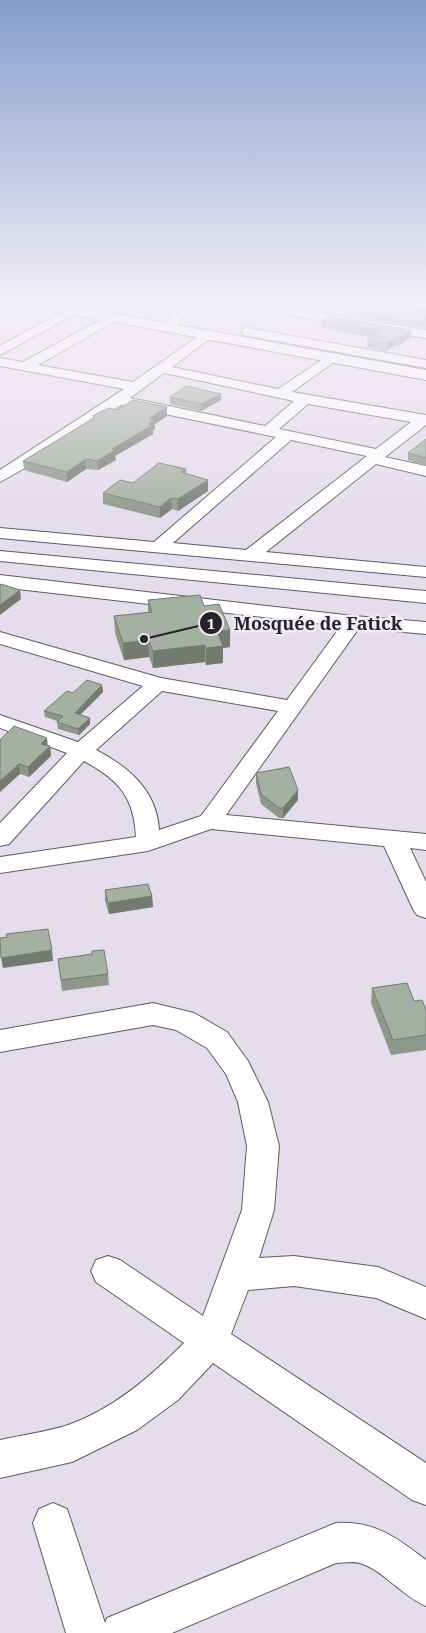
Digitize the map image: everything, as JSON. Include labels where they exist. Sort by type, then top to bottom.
[{"type":"street","points":[[98,380],[135,387]]},
{"type":"street","points":[[0,477],[28,461],[145,380]]},
{"type":"street","points":[[215,380],[305,399],[425,419]]},
{"type":"street","points":[[280,394],[299,380]]},
{"type":"street","points":[[268,431],[305,399]]},
{"type":"street","points":[[117,400],[288,435],[426,471]]},
{"type":"street","points":[[250,556],[425,419]]},
{"type":"street","points":[[157,548],[288,435]]},
{"type":"street","points":[[0,457],[28,461]]},
{"type":"street","points":[[0,534],[426,572]]},
{"type":"street","points":[[0,556],[426,597]]},
{"type":"street","points":[[0,581],[354,622],[426,628]]},
{"type":"street","points":[[209,821],[354,622]]},
{"type":"street","points":[[0,638],[158,684],[292,707]]},
{"type":"street","points":[[0,838],[81,751],[158,684]]},
{"type":"street","points":[[0,721],[81,751],[126,778],[144,805],[148,843]]},
{"type":"street","points":[[4,869],[148,843],[209,821],[426,842]]},
{"type":"street","points":[[393,839],[426,909]]},
{"type":"street","points":[[0,1041],[153,1014],[184,1021],[217,1040],[238,1070],[254,1102],[263,1146],[258,1210],[211,1340],[165,1387],[124,1417],[72,1443],[0,1459]]},
{"type":"street","points":[[108,1270],[426,1486]]},
{"type":"street","points":[[236,1275],[294,1272],[378,1283],[426,1303]]},
{"type":"street","points":[[53,1523],[87,1633]]},
{"type":"lane","points":[[122,1633],[336,1543],[358,1542],[382,1552],[426,1585]]},
{"type":"building","points":[[186,386],[221,394],[201,404],[170,397]]},
{"type":"building","points":[[133,400],[167,407],[150,418],[155,420],[148,424],[153,425],[112,449],[115,450],[97,461],[86,459],[67,472],[23,461],[94,418],[93,416],[100,412],[109,408],[117,410]]},
{"type":"building","points":[[426,439],[426,458],[408,453]]},
{"type":"building","points":[[159,463],[186,469],[181,472],[208,480],[178,499],[171,498],[160,507],[103,493],[120,480],[133,483]]},
{"type":"building","points":[[0,585],[20,590],[0,605]]},
{"type":"building","points":[[200,595],[204,606],[219,604],[230,630],[217,631],[223,646],[206,648],[205,645],[153,651],[148,640],[123,643],[114,616],[152,612],[148,600]]},
{"type":"building","points":[[87,680],[102,685],[75,713],[90,718],[78,729],[57,722],[63,716],[44,711],[67,691],[73,693]]},
{"type":"building","points":[[14,726],[47,738],[41,744],[50,746],[28,767],[19,764],[0,781],[0,740]]},
{"type":"building","points":[[289,767],[298,790],[283,808],[279,808],[261,794],[256,773]]},
{"type":"building","points":[[148,884],[152,896],[108,903],[105,890]]},
{"type":"building","points":[[48,929],[52,950],[1,958],[0,938],[7,937],[6,934]]},
{"type":"building","points":[[104,950],[108,974],[61,980],[58,959],[92,954],[92,951]]},
{"type":"building","points":[[407,983],[414,1001],[422,1000],[426,1010],[426,1035],[393,1040],[372,988]]},
{"type":"place","name":"Mosquée de Fatick","points":[[144,639]]}]
